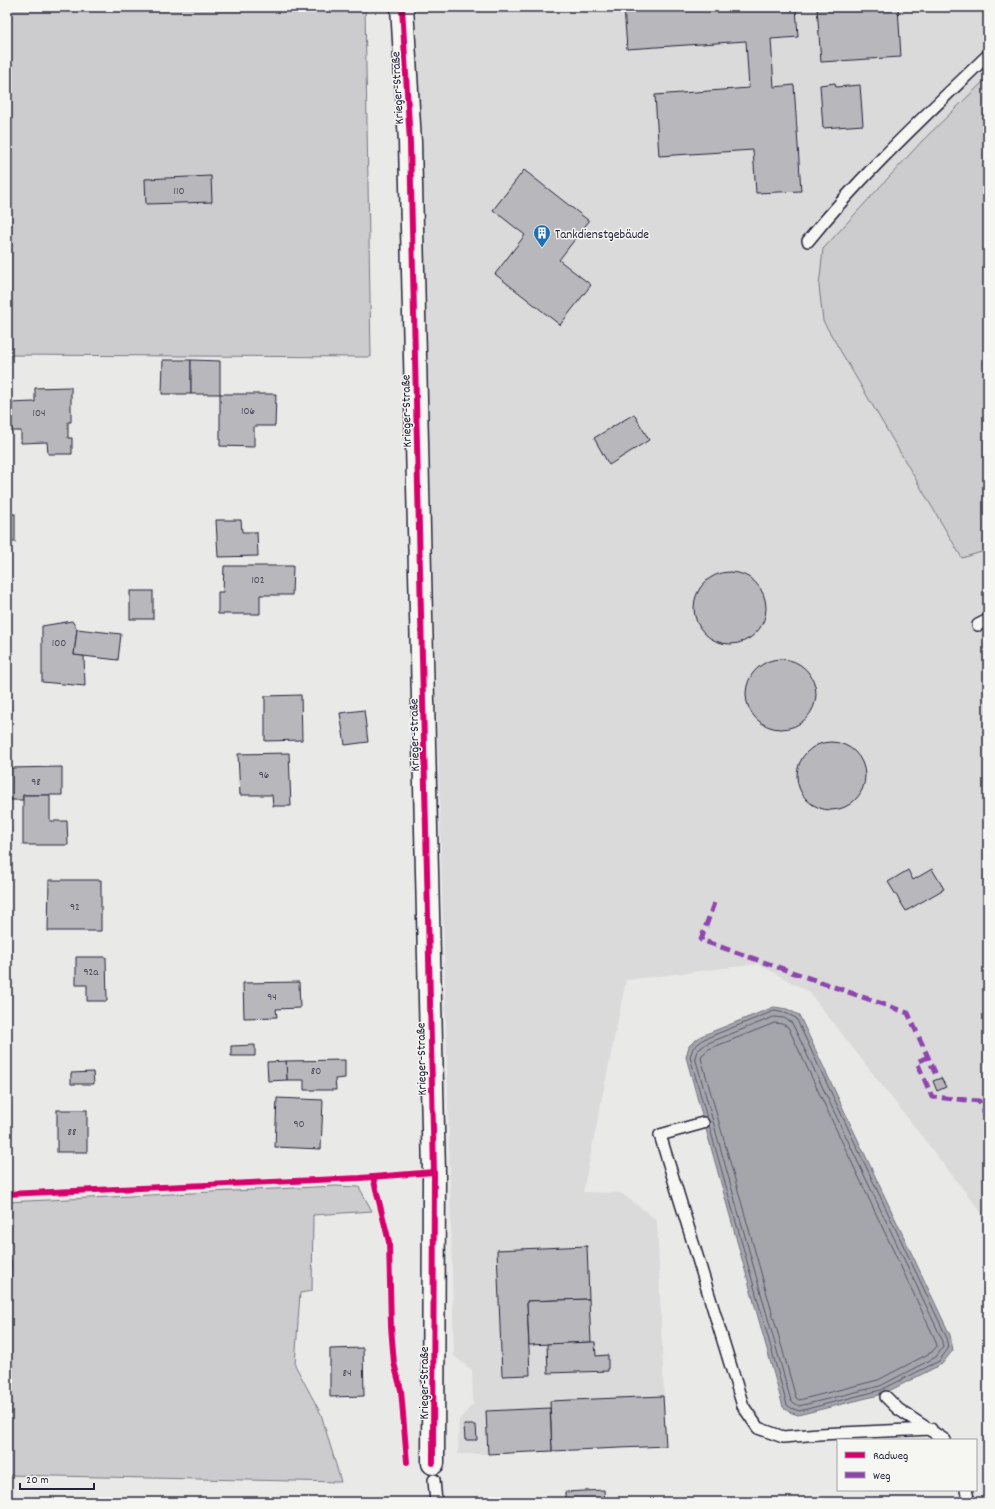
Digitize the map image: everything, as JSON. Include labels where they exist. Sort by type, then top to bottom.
[{"type":"street","name":"Krieger-Straße","points":[[402,7],[410,142],[434,1172],[433,1471]]},
{"type":"lane","points":[[808,241],[832,211],[916,125],[988,56]]},
{"type":"lane","points":[[703,1123],[660,1135],[743,1406],[758,1428],[783,1437],[931,1429]]},
{"type":"lane","points":[[886,1397],[898,1409],[931,1429],[944,1439]]},
{"type":"lane","points":[[433,1471],[436,1502]]},
{"type":"lane","points":[[966,1491],[969,1502]]},
{"type":"shaded area","points":[[7,7],[365,7],[371,357],[7,355]]},
{"type":"shaded area","points":[[416,7],[988,7],[988,1226],[984,1216],[809,992],[758,964],[626,980],[583,1192],[621,1193],[657,1220],[666,1446],[458,1454],[459,1420],[473,1404],[472,1370],[454,1356],[447,1058]]},
{"type":"shaded area","points":[[988,77],[988,550],[962,558],[823,321],[819,286],[823,249],[922,141]]},
{"type":"shaded area","points":[[336,1186],[359,1187],[372,1211],[313,1215],[312,1291],[300,1293],[295,1365],[321,1414],[341,1482],[7,1475],[7,1202]]},
{"type":"water","points":[[774,1007],[787,1009],[799,1015],[950,1335],[953,1350],[942,1364],[883,1394],[798,1415],[789,1412],[783,1407],[686,1057],[689,1046],[701,1036]]},
{"type":"building","points":[[624,7],[796,7],[798,37],[771,39],[774,87],[794,85],[801,191],[756,193],[753,150],[659,156],[655,95],[749,88],[746,41],[627,49]]},
{"type":"building","points":[[817,7],[898,7],[901,57],[821,62]]},
{"type":"building","points":[[835,83],[836,87],[860,85],[863,125],[823,128],[820,85]]},
{"type":"building","name":"Tankdienstgebäude","points":[[524,170],[589,221],[559,260],[591,285],[560,325],[495,274],[525,235],[493,210]]},
{"type":"building","points":[[211,176],[212,202],[146,204],[145,179]]},
{"type":"building","points":[[163,360],[191,360],[191,394],[162,394]]},
{"type":"building","points":[[191,360],[220,361],[220,394],[191,394]]},
{"type":"building","points":[[71,387],[71,422],[68,422],[68,438],[72,438],[72,454],[48,454],[47,442],[21,443],[21,431],[7,431],[7,403],[35,402],[35,388]]},
{"type":"building","points":[[220,394],[276,394],[275,426],[254,426],[254,447],[220,446]]},
{"type":"building","points":[[634,414],[649,440],[609,465],[594,438]]},
{"type":"building","points":[[7,514],[15,514],[15,542],[7,542]]},
{"type":"building","points":[[216,520],[241,520],[242,532],[257,532],[258,556],[218,557]]},
{"type":"building","points":[[224,566],[293,566],[292,595],[260,595],[260,614],[218,614],[218,592],[223,592]]},
{"type":"building","points":[[730,572],[744,575],[756,582],[763,594],[766,608],[763,622],[756,634],[744,641],[730,644],[716,641],[704,634],[697,622],[694,608],[697,594],[704,582],[716,575]]},
{"type":"building","points":[[130,591],[153,591],[153,619],[130,619]]},
{"type":"building","points":[[72,621],[77,629],[74,655],[84,656],[85,686],[42,682],[42,626]]},
{"type":"building","points":[[77,629],[121,634],[118,660],[74,655]]},
{"type":"building","points":[[774,659],[788,659],[801,665],[810,674],[814,680],[816,694],[814,708],[806,719],[795,727],[788,729],[774,729],[767,727],[756,719],[748,708],[746,701],[746,687],[748,680],[756,669],[767,661]]},
{"type":"building","points":[[301,695],[302,740],[265,741],[265,696]]},
{"type":"building","points":[[364,710],[368,742],[345,745],[340,713]]},
{"type":"building","points":[[824,742],[838,742],[850,747],[860,757],[865,769],[865,783],[860,795],[850,805],[838,810],[824,810],[812,805],[802,795],[797,783],[797,769],[802,757],[812,747]]},
{"type":"building","points":[[289,753],[291,806],[273,806],[272,795],[240,795],[238,754]]},
{"type":"building","points":[[62,767],[62,795],[23,795],[23,800],[9,800],[9,768]]},
{"type":"building","points":[[23,795],[50,795],[50,821],[67,821],[68,845],[23,845]]},
{"type":"building","points":[[932,869],[944,889],[906,911],[888,882],[908,870],[913,880]]},
{"type":"building","points":[[49,880],[101,880],[101,931],[48,931]]},
{"type":"building","points":[[76,957],[106,957],[107,1001],[87,1001],[87,985],[76,985]]},
{"type":"building","points":[[299,982],[300,1008],[276,1009],[277,1017],[244,1018],[243,983]]},
{"type":"building","points":[[255,1045],[255,1056],[231,1056],[231,1046]]},
{"type":"building","points":[[345,1060],[345,1078],[335,1079],[336,1090],[304,1090],[304,1080],[287,1080],[286,1061]]},
{"type":"building","points":[[286,1061],[287,1080],[268,1081],[267,1062]]},
{"type":"building","points":[[93,1072],[94,1084],[71,1084],[71,1073]]},
{"type":"building","points":[[941,1078],[946,1087],[937,1091],[933,1081]]},
{"type":"building","points":[[277,1098],[323,1100],[321,1149],[275,1147]]},
{"type":"building","points":[[57,1110],[87,1110],[87,1152],[57,1152]]},
{"type":"building","points":[[587,1246],[589,1299],[527,1301],[530,1375],[502,1376],[497,1250]]},
{"type":"building","points":[[7,1261],[11,1261],[10,1291],[7,1291]]},
{"type":"building","points":[[589,1299],[591,1342],[529,1345],[527,1301]]},
{"type":"building","points":[[595,1342],[596,1356],[608,1355],[608,1371],[548,1373],[547,1344]]},
{"type":"building","points":[[363,1348],[364,1396],[330,1397],[330,1349]]},
{"type":"building","points":[[663,1396],[666,1446],[552,1451],[550,1401]]},
{"type":"building","points":[[550,1408],[552,1451],[488,1454],[486,1411]]},
{"type":"building","points":[[464,1425],[476,1425],[477,1440],[465,1440]]},
{"type":"building","points":[[604,1490],[605,1502],[565,1502],[565,1492]]},
{"type":"marked path","points":[[714,903],[701,940],[908,1013],[937,1077]]},
{"type":"marked path","points":[[928,1057],[917,1062],[932,1097],[979,1101],[988,1120]]},
{"type":"cycle path","points":[[402,7],[410,142],[434,1172],[433,1463]]},
{"type":"cycle path","points":[[7,1194],[360,1178],[434,1172]]},
{"type":"cycle path","points":[[373,1177],[389,1242],[391,1327],[394,1363],[401,1390],[407,1462]]},
{"type":"place","name":"Tankdienstgebäude","points":[[542,248]]}]
